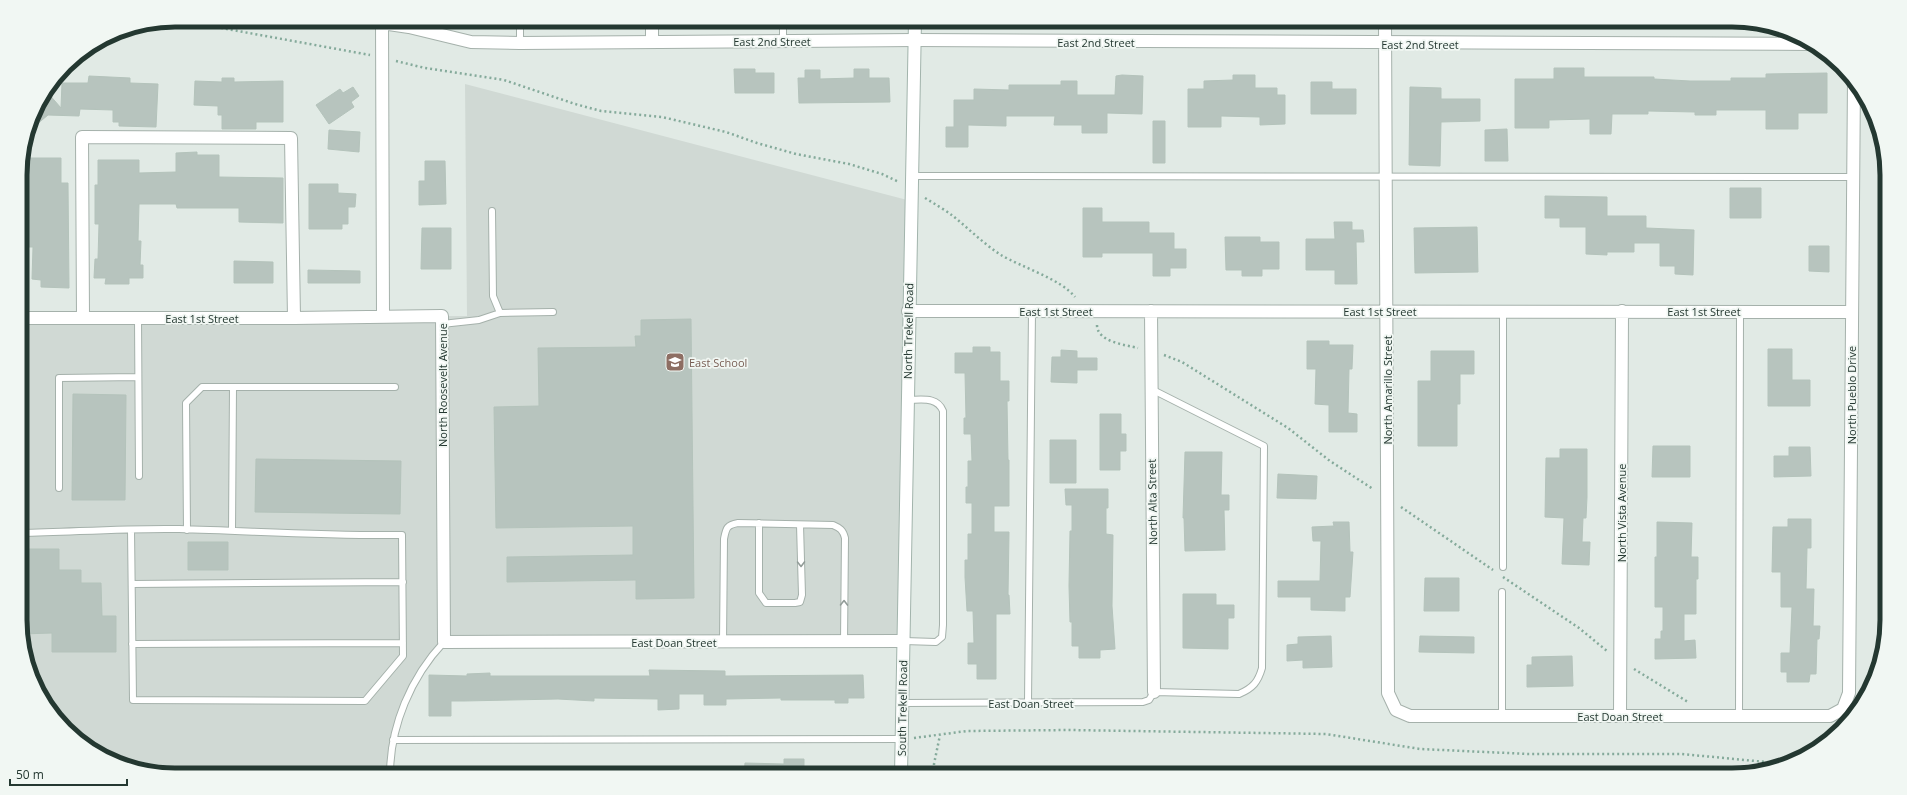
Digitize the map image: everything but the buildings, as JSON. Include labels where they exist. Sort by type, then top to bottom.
[{"type":"street","points":[[382,27],[382,316]]},
{"type":"street","name":"East 2nd Street","points":[[409,27],[471,42],[520,43],[915,40],[1385,44],[1801,44]]},
{"type":"street","points":[[652,27],[652,42]]},
{"type":"street","name":"North Trekell Road","points":[[904,641],[908,311],[915,27]]},
{"type":"street","name":"North Amarillo Street","points":[[1385,27],[1388,693],[1396,710]]},
{"type":"street","name":"North Pueblo Drive","points":[[1843,709],[1848,693],[1854,92]]},
{"type":"street","points":[[83,317],[82,137],[291,138],[294,318]]},
{"type":"street","name":"East 1st Street","points":[[908,311],[1852,312]]},
{"type":"street","name":"North Alta Street","points":[[1150,311],[1154,692]]},
{"type":"street","name":"North Vista Avenue","points":[[1620,716],[1622,311]]},
{"type":"street","name":"East 1st Street","points":[[27,318],[294,318],[382,316]]},
{"type":"street","name":"North Roosevelt Avenue","points":[[382,316],[442,316],[444,642]]},
{"type":"street","name":"East Doan Street","points":[[444,642],[904,641]]},
{"type":"street","name":"South Trekell Road","points":[[901,768],[904,641]]},
{"type":"street","name":"East Doan Street","points":[[1396,710],[1410,716],[1830,716],[1843,709]]},
{"type":"lane","points":[[520,27],[520,43]]},
{"type":"lane","points":[[783,27],[783,41]]},
{"type":"lane","points":[[911,183],[1386,175],[1853,177]]},
{"type":"lane","points":[[492,211],[493,296],[500,313]]},
{"type":"lane","points":[[1028,703],[1032,311]]},
{"type":"lane","points":[[1503,311],[1504,567]]},
{"type":"lane","points":[[1739,716],[1740,311]]},
{"type":"lane","points":[[442,324],[479,320],[500,313],[553,312]]},
{"type":"lane","points":[[138,318],[139,476]]},
{"type":"lane","points":[[59,488],[59,378],[138,377]]},
{"type":"lane","points":[[187,530],[186,403],[202,387],[396,387]]},
{"type":"lane","points":[[232,531],[233,387]]},
{"type":"lane","points":[[1151,389],[1264,446],[1262,668],[1258,680],[1250,690],[1239,694],[1154,692]]},
{"type":"lane","points":[[904,641],[936,642],[942,637],[943,625],[943,411],[941,404],[934,401],[907,400]]},
{"type":"lane","points":[[759,523],[759,593],[766,603],[800,602],[802,595],[800,525]]},
{"type":"lane","points":[[723,642],[724,539],[726,528],[729,524],[759,523],[833,525],[840,528],[845,538],[844,642]]},
{"type":"lane","points":[[27,534],[131,530],[187,530],[310,535],[402,535],[403,656],[365,701],[133,700],[131,530]]},
{"type":"lane","points":[[132,584],[403,582]]},
{"type":"lane","points":[[1502,592],[1502,716]]},
{"type":"lane","points":[[390,768],[390,756],[400,712],[429,658],[444,642]]},
{"type":"lane","points":[[132,644],[403,643]]},
{"type":"lane","name":"East Doan Street","points":[[902,703],[1144,702],[1149,700],[1154,692]]},
{"type":"lane","points":[[394,740],[902,739]]},
{"type":"path","points":[[216,27],[382,58],[425,68],[504,80],[575,104],[601,111],[662,118],[726,132],[757,144],[796,154],[849,164],[911,183],[1002,255],[1072,292],[1077,299]]},
{"type":"path","points":[[1097,311],[1097,328],[1102,336],[1112,341],[1151,351],[1182,362],[1197,370],[1288,428],[1330,461],[1579,628],[1620,660],[1691,704]]},
{"type":"path","points":[[902,739],[967,731],[1069,730],[1326,734],[1420,749],[1529,754],[1682,754],[1771,763]]},
{"type":"path","points":[[934,768],[940,735]]},
{"type":"shaded area","points":[[465,84],[911,201],[904,641],[444,642],[429,658],[400,712],[391,768],[156,767],[118,757],[93,743],[70,725],[52,702],[38,677],[28,639],[27,318],[467,316]]},
{"type":"place","name":"East School","points":[[675,362]]}]
